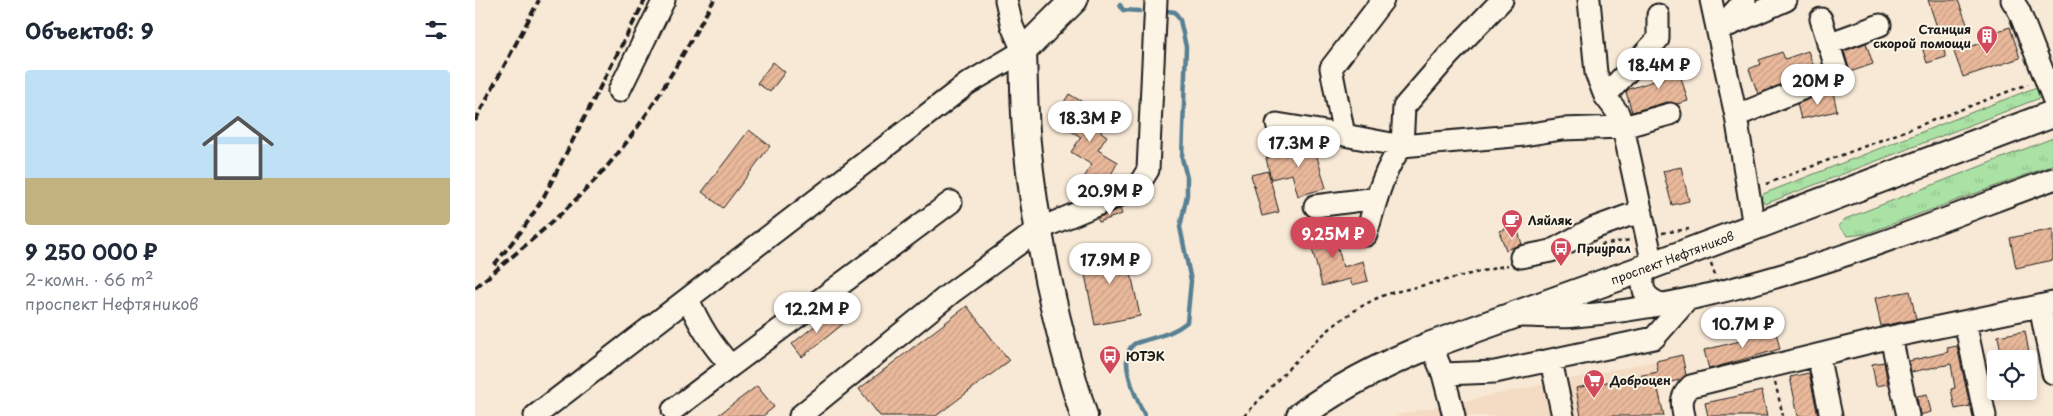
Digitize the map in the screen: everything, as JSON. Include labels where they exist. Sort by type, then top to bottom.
[{"type":"main road","points":[[1074,0],[1023,52],[1027,137],[1039,229],[1049,281],[1084,416]]},
{"type":"main road","name":"проспект Нефтяников","points":[[1300,416],[1348,383],[1396,359],[1649,266],[1697,237],[1754,227],[2053,114]]},
{"type":"street","points":[[619,91],[663,0]]},
{"type":"street","points":[[535,416],[967,84],[1023,52],[1012,26],[1006,0]]},
{"type":"street","points":[[804,415],[951,293],[1039,229],[1138,186],[1148,170],[1156,0]]},
{"type":"street","points":[[1344,135],[1331,68],[1383,0]]},
{"type":"street","points":[[1366,235],[1391,159],[1402,146],[1404,107],[1449,54],[1501,0]]},
{"type":"street","points":[[1589,0],[1596,73],[1617,123],[1642,213],[1649,266],[1642,280],[1643,290],[1650,300],[1663,304]]},
{"type":"street","points":[[1711,0],[1737,116],[1754,227]]},
{"type":"street","points":[[1718,30],[1745,0]]},
{"type":"street","points":[[1718,30],[1785,0]]},
{"type":"street","points":[[2012,0],[2019,11],[2053,98]]},
{"type":"street","points":[[1605,96],[1658,39],[1658,15]]},
{"type":"street","points":[[1737,116],[1838,74],[1821,19]]},
{"type":"street","points":[[1828,44],[1880,25]]},
{"type":"street","points":[[1277,124],[1402,146],[1524,135],[1671,114]]},
{"type":"street","points":[[1515,316],[1573,316],[1629,311],[1720,292],[1776,277],[1918,229],[2053,179]]},
{"type":"street","points":[[1315,206],[1377,198]]},
{"type":"street","points":[[673,410],[951,202]]},
{"type":"street","points":[[1516,260],[1551,251],[1594,228],[1627,216],[1642,213]]},
{"type":"street","points":[[688,299],[699,326],[713,347],[731,366]]},
{"type":"street","points":[[1443,374],[1495,372],[1654,338],[1688,299]]},
{"type":"street","points":[[1684,416],[1681,403],[1683,393],[1691,386],[1891,337],[2046,304],[2053,373]]},
{"type":"street","points":[[1965,322],[1985,416]]},
{"type":"street","points":[[1891,337],[1908,416]]},
{"type":"street","points":[[1431,345],[1443,374],[1454,416]]},
{"type":"street","points":[[1818,355],[1831,416]]},
{"type":"street","points":[[1551,360],[1563,416]]},
{"type":"path","points":[[1766,184],[2045,78]]},
{"type":"path","points":[[1598,246],[1646,236],[1697,237],[1720,292],[1732,331]]},
{"type":"path","points":[[1244,416],[1334,325],[1371,300],[1516,260]]},
{"type":"path","points":[[1771,366],[1783,416]]},
{"type":"shaded area","points":[[1655,361],[1665,416],[1392,416]]},
{"type":"green space","points":[[2034,88],[2038,89],[2040,98],[1765,204],[1761,200],[1763,194]]},
{"type":"green space","points":[[2053,138],[2053,165],[1865,234],[1848,236],[1838,226],[1845,219]]},
{"type":"building","points":[[1928,0],[1958,0],[1967,24],[1939,33]]},
{"type":"building","name":"Станция скорой помощи","points":[[2010,27],[2020,58],[1963,77],[1954,52],[1994,39],[1992,33]]},
{"type":"building","points":[[1941,41],[1946,57],[1927,63],[1922,47]]},
{"type":"building","points":[[1866,43],[1873,64],[1850,72],[1844,51]]},
{"type":"building","points":[[1808,51],[1815,70],[1758,94],[1749,69],[1761,64],[1759,60],[1782,52],[1785,59]]},
{"type":"building","points":[[1676,61],[1688,101],[1677,104],[1667,102],[1632,112],[1626,92],[1629,89],[1663,78],[1659,66]]},
{"type":"building","points":[[773,62],[785,72],[770,92],[757,83]]},
{"type":"building","points":[[1833,92],[1837,111],[1801,119],[1797,104],[1824,93]]},
{"type":"building","points":[[1069,94],[1109,118],[1101,132],[1107,136],[1098,150],[1118,162],[1109,178],[1111,185],[1089,195],[1083,179],[1092,165],[1071,152],[1081,137],[1066,128],[1074,115],[1061,107]]},
{"type":"building","points":[[749,130],[770,146],[723,208],[702,192]]},
{"type":"building","points":[[1313,143],[1326,188],[1298,196],[1292,174],[1271,179],[1266,158],[1286,153],[1285,150]]},
{"type":"building","points":[[1681,167],[1689,201],[1672,205],[1663,171]]},
{"type":"building","points":[[1268,171],[1279,212],[1262,216],[1251,175]]},
{"type":"building","points":[[1120,209],[1122,214],[1099,222],[1097,218]]},
{"type":"building","points":[[1321,223],[1323,234],[1334,232],[1343,267],[1363,261],[1368,281],[1352,285],[1350,279],[1322,286],[1306,226]]},
{"type":"building","points":[[1516,225],[1522,244],[1506,250],[1499,231]]},
{"type":"building","points":[[2053,229],[2053,260],[2016,268],[2010,238]]},
{"type":"building","points":[[1125,245],[1140,316],[1095,325],[1081,254]]},
{"type":"building","points":[[1910,291],[1916,319],[1881,326],[1875,298]]},
{"type":"building","points":[[967,306],[1009,361],[936,416],[880,416],[859,389]]},
{"type":"building","points":[[833,311],[843,324],[802,357],[792,344]]},
{"type":"building","points":[[1775,328],[1780,349],[1709,369],[1704,350],[1748,339],[1747,335]]},
{"type":"building","points":[[2025,331],[2028,350],[2000,350],[1998,336]]},
{"type":"building","points":[[1957,346],[1970,406],[1955,409],[1951,389],[1955,388],[1951,364],[1911,372],[1909,361],[1948,352],[1947,348]]},
{"type":"building","points":[[1682,355],[1686,375],[1680,380],[1657,385],[1664,416],[1581,416],[1576,388],[1658,372],[1656,361]]},
{"type":"building","points":[[1884,362],[1888,384],[1876,386],[1872,364]]},
{"type":"building","points":[[1809,373],[1818,416],[1798,416],[1790,377]]},
{"type":"building","points":[[757,386],[774,407],[763,416],[717,416]]},
{"type":"building","points":[[1762,391],[1767,416],[1708,416],[1705,403]]},
{"type":"building","points":[[1927,394],[1931,412],[1920,415],[1917,396]]},
{"type":"waterway","points":[[1120,5],[1123,10],[1140,11]]},
{"type":"waterway","points":[[1145,416],[1133,390],[1127,369],[1129,350],[1134,344],[1169,333],[1187,322],[1191,281],[1180,227],[1187,195],[1187,178],[1182,158],[1186,47],[1180,20],[1175,12],[1167,11]]},
{"type":"railway","points":[[475,121],[539,0]]},
{"type":"railway","points":[[494,265],[523,229],[542,200],[645,0]]},
{"type":"railway","points":[[475,288],[565,210],[599,176],[629,140],[655,101],[714,0]]},
{"type":"place","name":"Станция скорой помощи","points":[[1987,55]]},
{"type":"place","name":"Ляйляк","points":[[1512,239]]},
{"type":"place","name":"Приурал","points":[[1561,267]]},
{"type":"place","name":"ЮТЭК","points":[[1110,375]]},
{"type":"place","name":"Доброцен","points":[[1594,399]]}]
